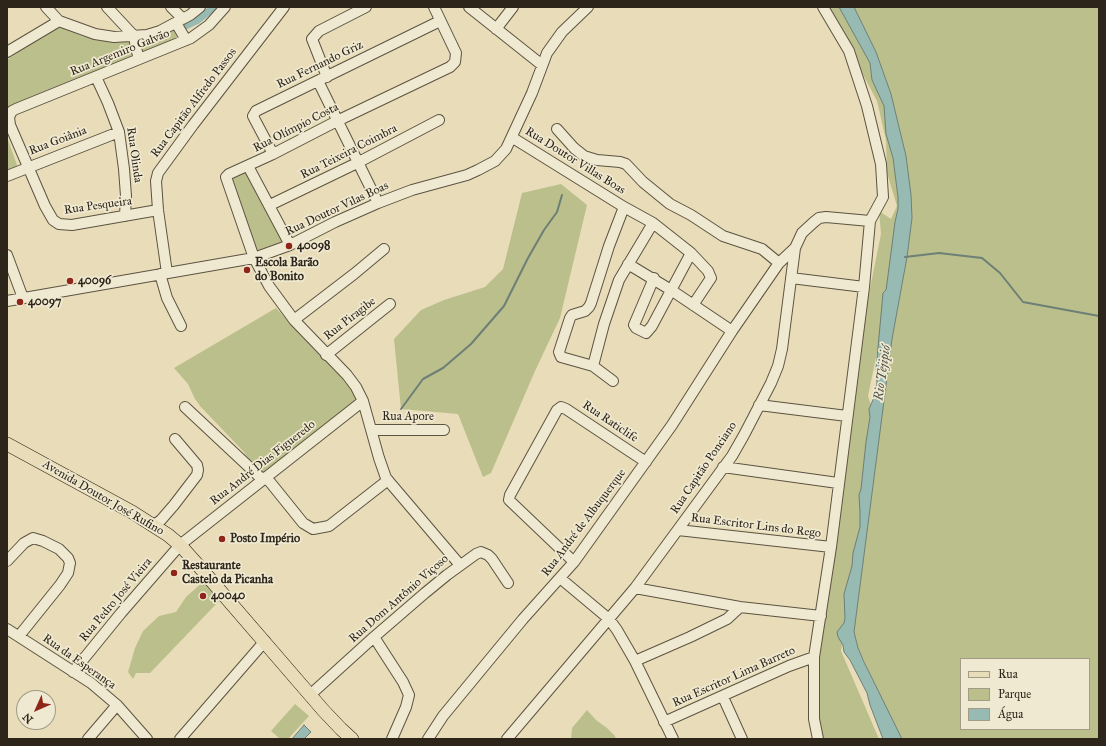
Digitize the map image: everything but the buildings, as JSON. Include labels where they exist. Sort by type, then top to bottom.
[{"type":"main road","name":"Avenida Doutor José Rufino","points":[[8,446],[60,472],[154,525],[180,545],[332,721],[352,739]]},
{"type":"street","points":[[7,52],[60,21],[46,7]]},
{"type":"street","points":[[107,7],[134,36],[139,59]]},
{"type":"street","points":[[171,7],[180,21],[186,40]]},
{"type":"street","name":"Rua Argemiro Galvão","points":[[60,21],[84,31],[107,37],[147,35],[160,31],[180,21],[200,7]]},
{"type":"street","name":"Rua Argemiro Galvão","points":[[16,109],[186,40],[209,25],[225,7]]},
{"type":"street","name":"Rua Capitão Alfredo Passos","points":[[181,326],[168,298],[163,273],[156,181],[158,173],[192,125],[284,7]]},
{"type":"street","points":[[327,77],[312,42],[313,36],[354,10],[366,7]]},
{"type":"street","points":[[434,7],[440,21]]},
{"type":"street","points":[[469,7],[542,65]]},
{"type":"street","points":[[496,29],[512,7]]},
{"type":"street","name":"Rua Doutor Vilas Boas","points":[[7,301],[254,258],[290,245],[335,222],[378,203],[412,190],[478,170],[495,161],[513,138],[547,53],[562,32],[588,7]]},
{"type":"street","points":[[818,739],[814,719],[814,657],[831,547],[864,287],[870,221],[883,197],[881,164],[866,106],[848,51],[823,7]]},
{"type":"street","name":"Rua Olímpio Costa","points":[[254,258],[226,177],[229,174],[274,154],[337,121],[450,67],[455,62],[455,49],[440,21]]},
{"type":"street","name":"Rua Fernando Griz","points":[[274,154],[255,120],[254,114],[259,109],[318,82],[440,21]]},
{"type":"street","name":"Rua Olinda","points":[[96,77],[119,132],[126,196],[125,216]]},
{"type":"street","points":[[318,82],[378,203]]},
{"type":"street","name":"Rua Pesqueira","points":[[16,109],[10,114],[9,121],[28,167],[53,220],[59,224],[72,225],[158,210]]},
{"type":"street","name":"Rua Teixeira Coimbra","points":[[270,205],[439,120]]},
{"type":"street","points":[[558,129],[574,148],[584,156],[597,160],[626,164],[643,182],[670,204],[691,215],[723,236],[762,249],[779,263]]},
{"type":"street","name":"Rua Goiânia","points":[[7,176],[119,132]]},
{"type":"street","name":"Rua Doutor Villas Boas","points":[[513,138],[624,207],[653,223]]},
{"type":"street","points":[[248,166],[290,245]]},
{"type":"street","name":"Rua Doutor Villas Boas","points":[[593,366],[560,356],[559,352],[572,315],[585,311],[589,307],[609,246],[624,207]]},
{"type":"street","name":"Rua Capitão Ponciano","points":[[506,739],[635,588],[744,436],[778,366],[782,349],[795,248],[802,233],[819,218],[826,217],[870,221]]},
{"type":"street","points":[[613,382],[593,366],[612,299],[619,280],[653,223],[691,253],[708,271],[711,278],[693,305]]},
{"type":"street","name":"Rua André de Albuquerque","points":[[428,739],[443,716],[523,619],[574,562],[672,425],[732,331],[779,263],[795,248]]},
{"type":"street","points":[[294,320],[384,249]]},
{"type":"street","points":[[654,278],[634,326],[646,333],[649,331],[691,253]]},
{"type":"street","points":[[7,255],[23,298]]},
{"type":"street","name":"Rua Dom Antônio Viçoso","points":[[254,258],[269,286],[294,320],[326,355],[347,375],[356,387],[363,400],[379,458],[388,480],[460,565],[441,579],[374,637],[310,695]]},
{"type":"street","points":[[628,264],[654,278],[732,331]]},
{"type":"street","points":[[792,278],[864,287]]},
{"type":"street","name":"Rua Piragibe","points":[[326,355],[390,304]]},
{"type":"street","name":"Rua André Dias Figueredo","points":[[180,545],[363,400]]},
{"type":"street","points":[[759,405],[847,416]]},
{"type":"street","points":[[185,407],[264,479],[303,523],[313,529],[320,529],[329,526],[388,480]]},
{"type":"street","name":"Rua Raticlife","points":[[574,562],[509,500],[510,495],[559,409],[563,407],[646,462]]},
{"type":"street","name":"Rua Apore","points":[[372,430],[444,430]]},
{"type":"street","points":[[154,525],[161,520],[174,505],[198,470],[197,465],[175,439]]},
{"type":"street","points":[[723,467],[838,483]]},
{"type":"street","name":"Rua Escritor Lins do Rego","points":[[678,530],[831,547]]},
{"type":"street","points":[[7,561],[24,543],[34,538],[59,549],[68,558],[70,563],[68,573],[60,585],[19,636]]},
{"type":"street","name":"Rua Pedro José Vieira","points":[[73,672],[120,613],[180,545]]},
{"type":"street","points":[[460,565],[476,554],[481,552],[485,553],[492,559],[508,583]]},
{"type":"street","points":[[560,578],[608,619],[617,630],[635,661],[673,739]]},
{"type":"street","points":[[635,588],[740,607],[821,616]]},
{"type":"street","points":[[635,661],[727,619],[740,607]]},
{"type":"street","name":"Rua da Esperança","points":[[7,629],[91,684],[117,705],[148,739]]},
{"type":"street","points":[[374,637],[403,682],[409,695],[406,707],[392,739]]},
{"type":"street","points":[[180,739],[265,642]]},
{"type":"street","name":"Rua Escritor Lima Barreto","points":[[664,722],[723,697],[789,666],[814,657]]},
{"type":"street","points":[[723,697],[742,739]]},
{"type":"street","points":[[88,739],[117,705]]},
{"type":"green space","points":[[827,7],[842,7],[882,82],[902,169],[892,280],[868,396],[874,415],[860,541],[841,651],[879,739],[819,739],[813,702],[831,520],[866,308],[881,234],[879,211],[891,219],[897,206],[887,173],[886,140],[877,101]]},
{"type":"green space","points":[[854,7],[1099,7],[1099,739],[902,739],[858,648],[854,632],[892,339],[907,257],[912,218],[911,195],[906,156],[891,94],[876,52]]},
{"type":"green space","points":[[170,23],[181,45],[7,116],[7,60],[55,26],[82,36],[114,43],[128,41]]},
{"type":"green space","points":[[7,137],[17,165],[16,170],[7,173]]},
{"type":"green space","points":[[246,168],[282,241],[282,243],[257,254],[228,176]]},
{"type":"green space","points":[[561,184],[587,205],[560,318],[535,371],[491,473],[483,477],[458,414],[401,409],[394,339],[421,310],[444,300],[485,287],[503,269],[522,193]]},
{"type":"green space","points":[[276,308],[350,387],[357,399],[264,475],[251,463],[244,452],[200,406],[188,384],[174,368]]},
{"type":"green space","points":[[204,581],[220,600],[150,673],[136,673],[133,679],[128,672],[135,648],[143,631],[159,616],[176,612],[186,597]]},
{"type":"green space","points":[[295,704],[309,716],[288,739],[280,739],[271,731]]},
{"type":"green space","points":[[587,710],[596,720],[615,736],[616,739],[571,739],[572,728]]},
{"type":"water","name":"Rio Tejipió","points":[[839,7],[854,7],[876,52],[891,94],[906,156],[911,195],[912,218],[907,257],[892,339],[854,632],[858,648],[864,662],[902,739],[883,739],[867,693],[850,660],[844,652],[843,645],[837,632],[844,623],[844,594],[852,566],[853,553],[860,527],[859,495],[870,417],[869,409],[875,395],[877,382],[876,369],[883,293],[886,290],[898,209],[893,158],[886,134],[884,106],[872,80],[870,63]]},
{"type":"water","points":[[304,725],[311,732],[304,739],[292,739]]},
{"type":"waterway","points":[[181,28],[198,20],[214,7]]},
{"type":"waterway","points":[[401,409],[423,379],[443,368],[471,344],[504,306],[528,258],[544,230],[557,212],[562,195]]},
{"type":"waterway","points":[[905,257],[939,253],[982,258],[1000,273],[1023,302],[1099,316]]},
{"type":"place","name":"40098","points":[[289,246]]},
{"type":"place","name":"Escola Barão do Bonito","points":[[247,270]]},
{"type":"place","name":"40096","points":[[70,281]]},
{"type":"place","name":"40097","points":[[20,302]]},
{"type":"place","name":"Posto Império","points":[[222,539]]},
{"type":"place","name":"Restaurante Castelo da Picanha","points":[[174,573]]},
{"type":"place","name":"40040","points":[[203,596]]}]
